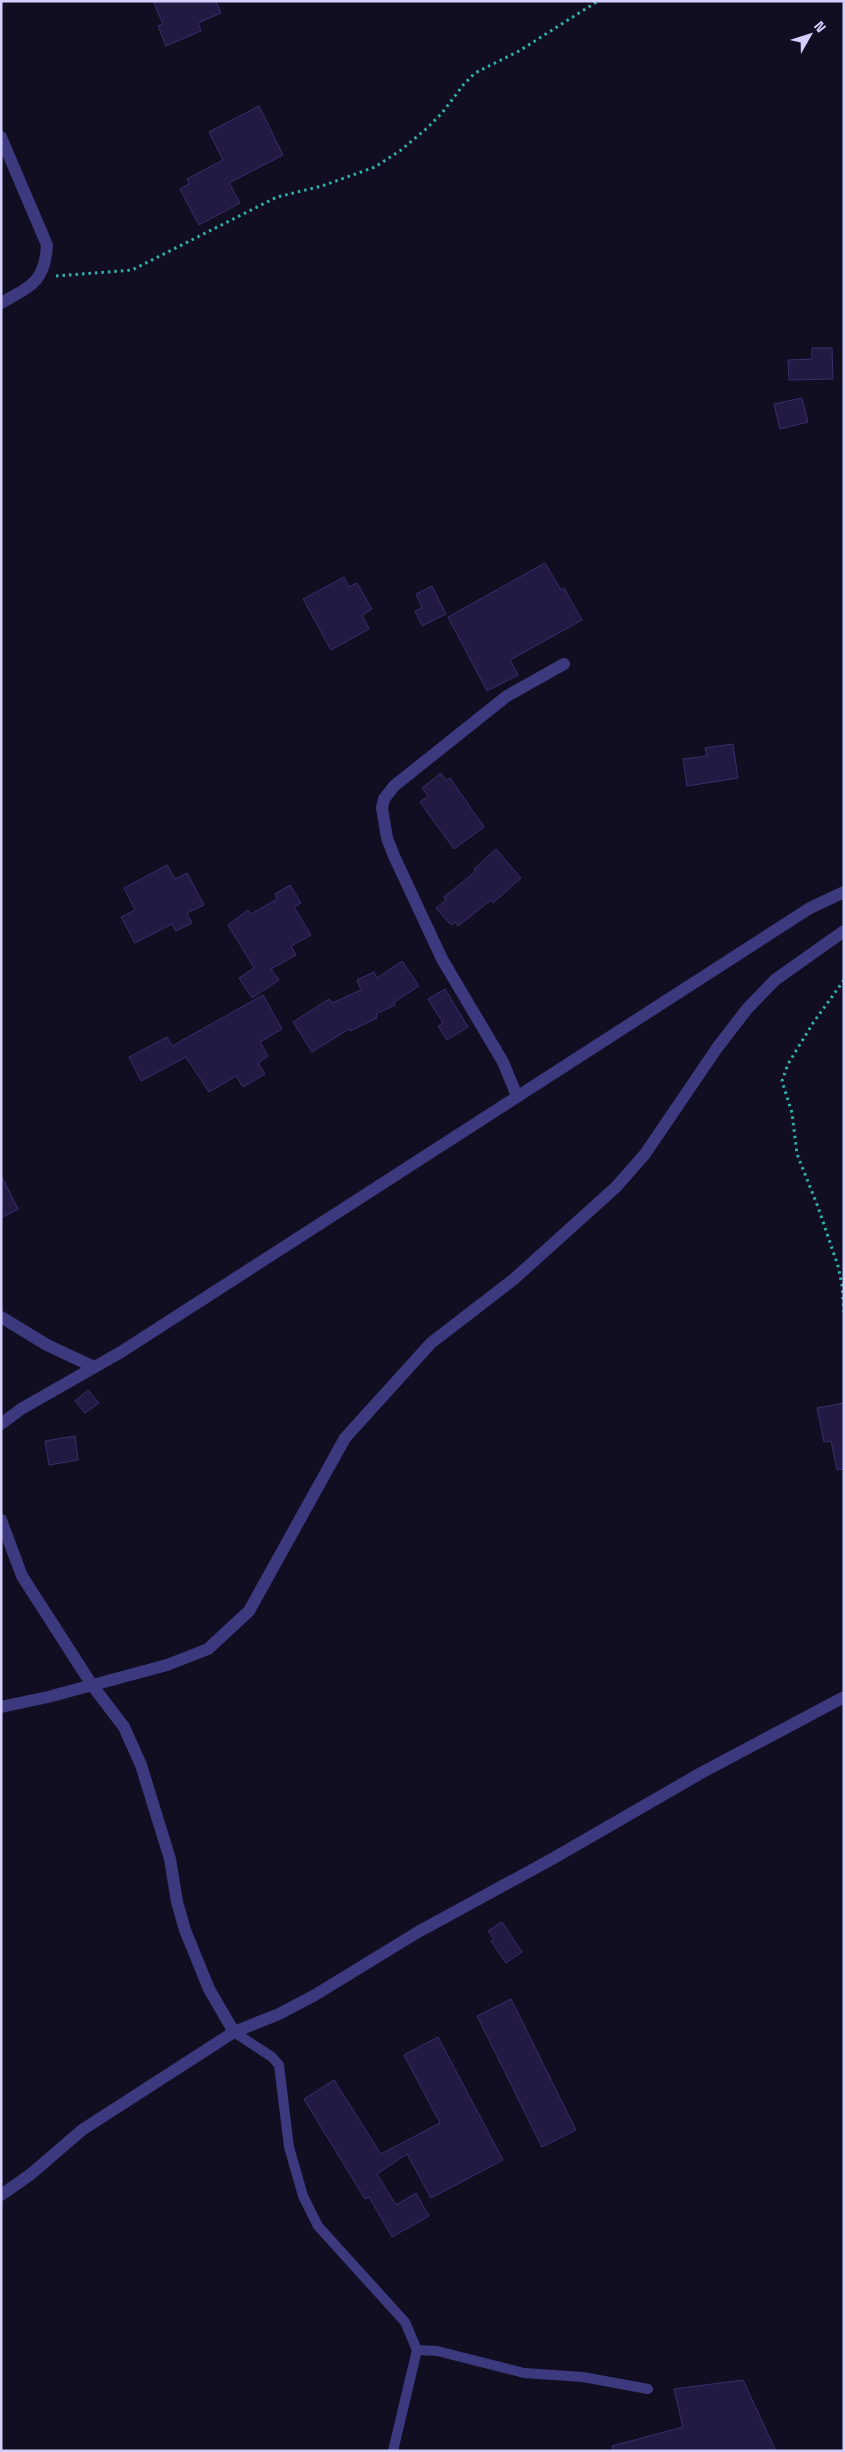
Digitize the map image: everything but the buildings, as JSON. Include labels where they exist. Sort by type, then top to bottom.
[{"type":"street","points":[[1,137],[47,245],[46,261],[40,276],[32,286],[1,303]]},
{"type":"street","points":[[517,1096],[502,1062],[442,959],[401,872],[387,838],[382,808],[384,799],[394,786],[486,712],[521,688],[564,664]]},
{"type":"street","points":[[1,1424],[22,1409],[200,1302],[810,908],[844,892]]},
{"type":"street","points":[[1,1707],[167,1665],[208,1649],[249,1610],[345,1438],[432,1343],[514,1279],[616,1187],[645,1154],[717,1048],[747,1009],[775,980],[844,931]]},
{"type":"street","points":[[1,1317],[47,1345],[94,1367]]},
{"type":"street","points":[[1,1520],[22,1576],[92,1685],[124,1727],[141,1765],[170,1859],[177,1902],[188,1938],[215,2002],[234,2032]]},
{"type":"street","points":[[1,2195],[31,2174],[82,2130],[234,2032],[278,2014],[315,1995],[418,1932],[552,1859],[701,1773],[844,1697]]},
{"type":"lane","points":[[234,2032],[272,2057],[279,2065],[289,2147],[308,2210],[324,2233],[405,2322],[417,2350],[393,2451]]},
{"type":"lane","points":[[417,2350],[445,2353],[524,2373],[583,2377],[648,2389]]},
{"type":"path","points":[[40,276],[132,270],[277,197],[322,186],[374,167],[401,150],[431,123],[475,73],[519,51],[598,1]]},
{"type":"path","points":[[844,980],[813,1023],[793,1056],[782,1081],[792,1113],[797,1154],[838,1266],[842,1284],[844,1312]]}]
